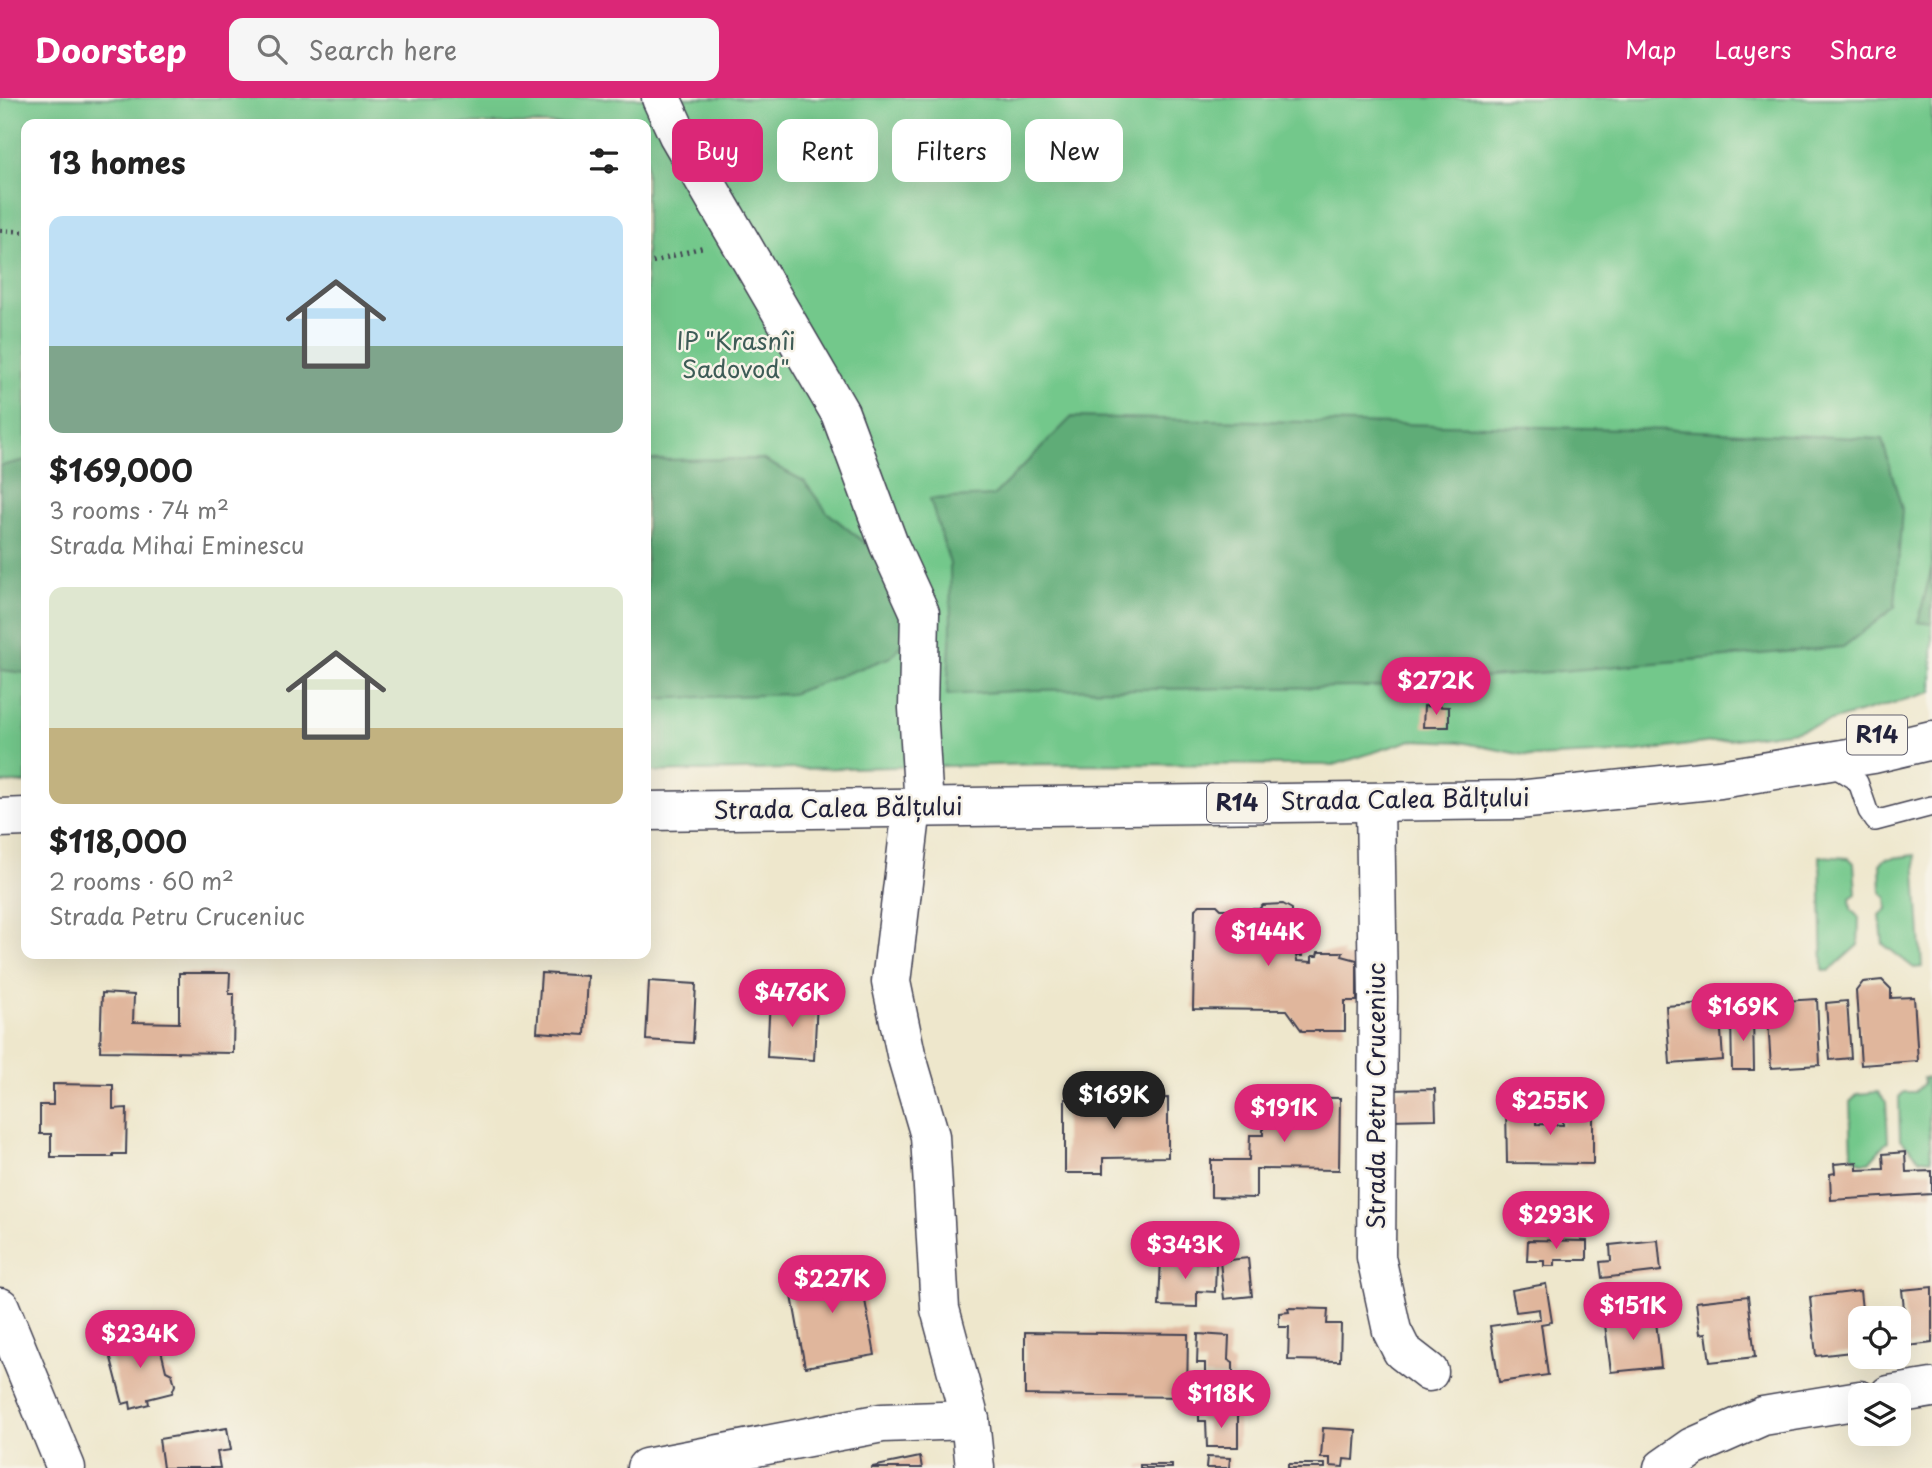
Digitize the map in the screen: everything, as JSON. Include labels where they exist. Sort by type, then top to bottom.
[{"type":"street","points":[[660,98],[737,237],[840,413],[889,545],[920,613],[918,808],[891,982],[906,1054],[930,1136],[940,1309],[970,1420],[975,1468]]},
{"type":"street","name":"R14","points":[[1826,762],[1877,734],[1932,718]]},
{"type":"street","name":"R14","points":[[1826,762],[1932,740]]},
{"type":"street","name":"Strada Calea Bălțului","points":[[651,811],[1518,800],[1720,779],[1826,762]]},
{"type":"street","name":"Strada Petru Cruceniuc","points":[[1375,803],[1378,997],[1376,1257],[1392,1331],[1402,1352],[1429,1371]]},
{"type":"street","points":[[0,818],[21,817]]},
{"type":"street","points":[[0,1307],[66,1468]]},
{"type":"street","points":[[1911,1391],[1932,1388]]},
{"type":"street","points":[[1663,1468],[1693,1447],[1763,1416],[1848,1402]]},
{"type":"street","points":[[646,1468],[882,1423],[970,1420]]},
{"type":"lane","points":[[1826,762],[1858,782],[1868,811],[1875,821],[1932,806]]},
{"type":"path","points":[[0,230],[21,232]]},
{"type":"path","points":[[651,263],[737,237]]},
{"type":"green space","name":"IP \"Krasnîi Sadovod\"","points":[[0,98],[1932,98],[1932,692],[1796,731],[1636,752],[1534,757],[1460,742],[1412,740],[1334,765],[1052,764],[651,772],[651,119],[21,119],[21,783],[0,783]]},
{"type":"green space","points":[[1072,417],[1675,430],[1882,439],[1902,509],[1895,607],[1843,647],[1373,687],[1034,690],[947,695],[951,629],[950,564],[930,499],[993,496]]},
{"type":"green space","points":[[762,459],[804,481],[827,512],[871,548],[916,627],[891,657],[791,694],[651,699],[651,460]]},
{"type":"green space","points":[[21,461],[21,672],[0,670],[0,466]]},
{"type":"green space","points":[[1932,567],[1932,624],[1918,622]]},
{"type":"green space","points":[[1915,855],[1922,967],[1914,968],[1883,944],[1880,915],[1887,909],[1886,897],[1881,892],[1880,864],[1885,859]]},
{"type":"green space","points":[[1820,856],[1849,858],[1854,863],[1856,894],[1850,898],[1851,909],[1859,918],[1858,945],[1829,971],[1823,970]]},
{"type":"green space","points":[[1923,1078],[1927,1078],[1931,1160],[1920,1159],[1900,1139],[1899,1097],[1904,1092],[1915,1092],[1924,1083]]},
{"type":"green space","points":[[1878,1092],[1886,1102],[1888,1141],[1869,1162],[1861,1162],[1852,1155],[1850,1102],[1858,1094]]},
{"type":"building","points":[[1424,706],[1449,707],[1449,727],[1423,727]]},
{"type":"building","points":[[1283,904],[1292,909],[1292,924],[1302,929],[1302,956],[1296,956],[1297,961],[1312,962],[1312,956],[1317,956],[1318,952],[1343,952],[1342,956],[1357,960],[1357,1001],[1345,1001],[1345,1031],[1302,1031],[1287,1010],[1193,1009],[1195,909],[1200,905],[1217,905],[1221,909],[1259,909],[1263,905]]},
{"type":"building","points":[[179,973],[230,973],[229,994],[234,994],[233,1053],[100,1051],[102,993],[134,995],[133,1022],[179,1023]]},
{"type":"building","points":[[541,973],[588,976],[585,1035],[537,1032]]},
{"type":"building","points":[[1882,980],[1891,989],[1891,998],[1914,997],[1918,1061],[1861,1065],[1856,991],[1863,982]]},
{"type":"building","points":[[649,981],[696,984],[693,1043],[646,1040]]},
{"type":"building","points":[[770,998],[817,1001],[814,1060],[767,1057]]},
{"type":"building","points":[[1817,999],[1820,1065],[1771,1068],[1767,1002]]},
{"type":"building","points":[[1847,1001],[1851,1058],[1830,1060],[1826,1003]]},
{"type":"building","points":[[1719,1002],[1723,1060],[1670,1064],[1666,1006]]},
{"type":"building","points":[[1753,1016],[1754,1070],[1732,1070],[1731,1017]]},
{"type":"building","points":[[53,1084],[113,1085],[113,1109],[127,1108],[126,1154],[113,1154],[113,1157],[51,1157],[51,1134],[40,1134],[40,1105],[53,1105]]},
{"type":"building","points":[[1435,1089],[1436,1119],[1389,1120],[1388,1090]]},
{"type":"building","points":[[1263,1097],[1340,1098],[1339,1170],[1256,1169],[1256,1198],[1211,1197],[1211,1160],[1249,1160],[1250,1135],[1263,1135]]},
{"type":"building","points":[[1168,1098],[1168,1157],[1103,1158],[1103,1173],[1065,1173],[1065,1099]]},
{"type":"building","points":[[1506,1105],[1536,1105],[1536,1124],[1563,1125],[1564,1105],[1593,1105],[1593,1164],[1507,1163]]},
{"type":"building","points":[[1905,1152],[1906,1172],[1932,1171],[1932,1194],[1831,1200],[1830,1174],[1835,1173],[1834,1164],[1857,1162],[1857,1170],[1884,1169],[1883,1154]]},
{"type":"building","points":[[1528,1240],[1587,1241],[1587,1260],[1555,1260],[1555,1266],[1544,1266],[1544,1261],[1527,1261]]},
{"type":"building","points":[[1658,1240],[1661,1271],[1602,1278],[1600,1262],[1611,1261],[1610,1245]]},
{"type":"building","points":[[1161,1257],[1194,1258],[1193,1262],[1216,1263],[1215,1292],[1197,1291],[1197,1307],[1159,1306]]},
{"type":"building","points":[[1248,1258],[1252,1296],[1224,1299],[1220,1261]]},
{"type":"building","points":[[858,1262],[875,1355],[805,1367],[788,1274]]},
{"type":"building","points":[[1546,1284],[1552,1322],[1541,1324],[1548,1375],[1499,1382],[1490,1326],[1540,1319],[1539,1309],[1516,1312],[1512,1290]]},
{"type":"building","points":[[1932,1287],[1932,1343],[1911,1346],[1911,1306],[1904,1306],[1902,1290]]},
{"type":"building","points":[[1860,1291],[1862,1306],[1848,1306],[1848,1352],[1816,1356],[1810,1297]]},
{"type":"building","points":[[1748,1296],[1755,1357],[1710,1362],[1706,1333],[1700,1334],[1696,1302]]},
{"type":"building","points":[[1288,1308],[1328,1309],[1327,1324],[1341,1324],[1340,1361],[1288,1360],[1289,1327],[1279,1327],[1279,1313],[1289,1312]]},
{"type":"building","points":[[1655,1312],[1661,1367],[1611,1372],[1604,1317]]},
{"type":"building","points":[[149,1332],[152,1344],[159,1342],[166,1371],[172,1374],[175,1385],[172,1393],[148,1399],[149,1404],[131,1409],[130,1402],[123,1404],[107,1343]]},
{"type":"building","points":[[1025,1332],[1188,1334],[1187,1397],[1025,1395]]},
{"type":"building","points":[[1198,1334],[1229,1336],[1228,1360],[1233,1363],[1233,1377],[1205,1376],[1205,1363],[1197,1363]]},
{"type":"building","points":[[1238,1413],[1238,1447],[1207,1447],[1206,1421],[1199,1421],[1199,1414]]},
{"type":"building","points":[[227,1428],[231,1450],[217,1452],[220,1468],[163,1468],[159,1439]]},
{"type":"building","points":[[1323,1428],[1356,1430],[1354,1460],[1344,1459],[1343,1467],[1330,1466],[1330,1458],[1321,1458]]},
{"type":"building","points":[[920,1457],[922,1468],[872,1468],[872,1467]]},
{"type":"building","points":[[1207,1457],[1230,1458],[1229,1468],[1206,1468]]},
{"type":"building","points":[[1288,1464],[1325,1464],[1325,1468],[1288,1468]]},
{"type":"building","points":[[1140,1465],[1172,1465],[1172,1468],[1140,1468]]}]
